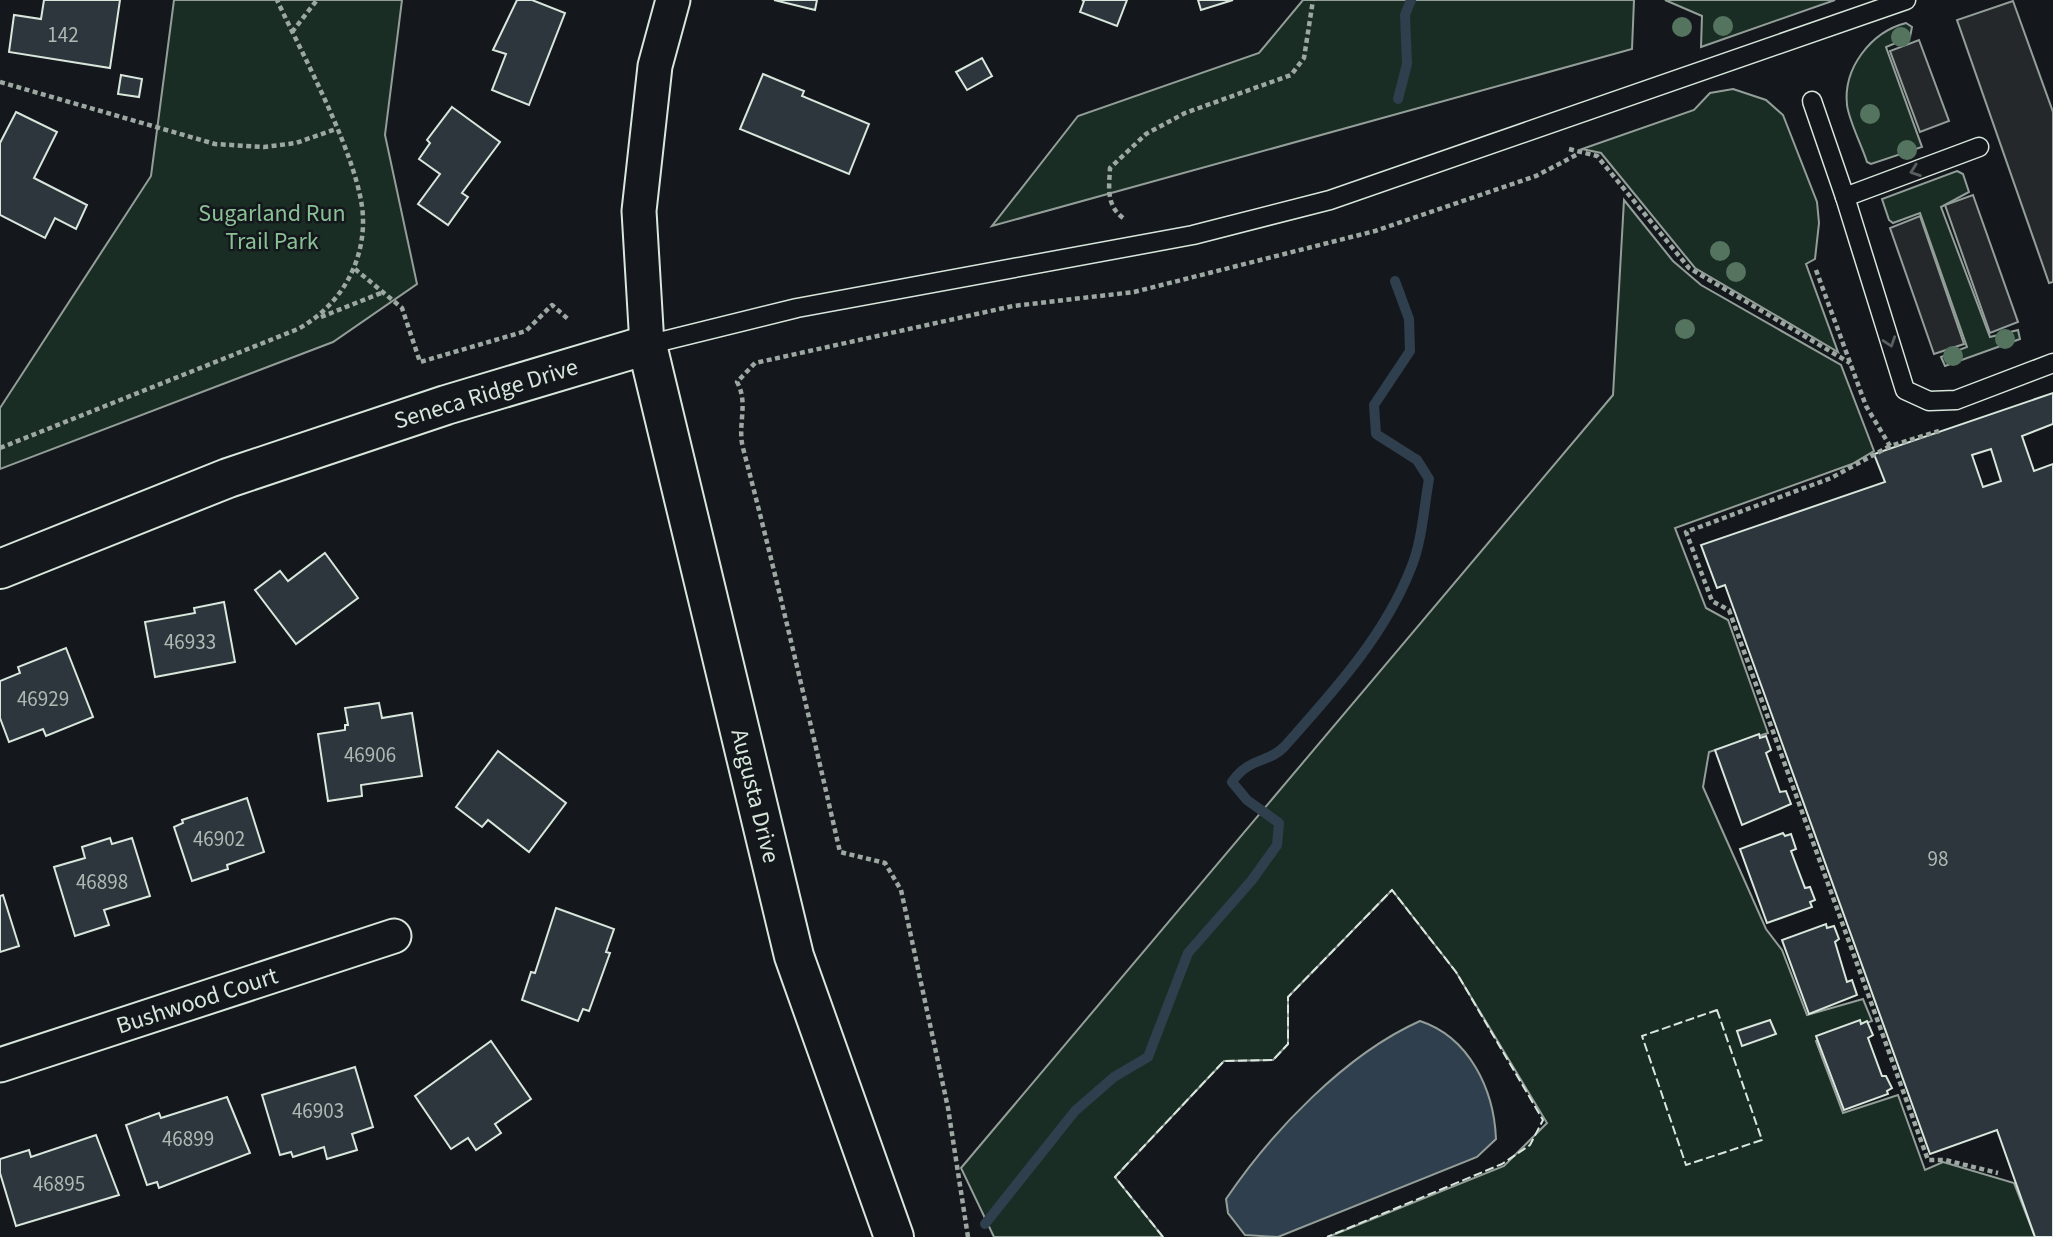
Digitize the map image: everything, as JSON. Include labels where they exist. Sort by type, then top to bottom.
[{"type":"street","points":[[647,345],[639,211],[656,66],[673,0]]},
{"type":"street","name":"Seneca Ridge Drive","points":[[0,569],[242,473],[446,405],[647,345]]},
{"type":"street","name":"Augusta Drive","points":[[647,345],[794,956],[894,1237]]},
{"type":"street","name":"Bushwood Court","points":[[0,1065],[394,936]]},
{"type":"lane","points":[[647,345],[797,308],[1194,235],[1330,200],[1906,0]]},
{"type":"lane","points":[[1812,101],[1905,390],[1929,401],[1956,400],[2053,363]]},
{"type":"lane","points":[[1845,197],[1979,147]]},
{"type":"path","points":[[277,0],[336,130],[360,193],[363,221],[355,269],[341,293],[313,320]]},
{"type":"path","points":[[292,32],[317,0]]},
{"type":"path","points":[[1126,220],[1115,212],[1108,197],[1110,168],[1146,134],[1185,113],[1292,75],[1304,58],[1312,0]]},
{"type":"path","points":[[0,82],[215,144],[296,143],[336,130]]},
{"type":"path","points":[[1569,149],[1578,154],[1597,156],[1689,268],[1850,363]]},
{"type":"path","points":[[968,1237],[948,1108],[901,890],[885,863],[840,852],[778,581],[740,436],[744,394],[737,382],[755,363],[1013,306],[1134,292],[1375,231],[1536,176],[1578,154]]},
{"type":"path","points":[[355,269],[402,308],[420,362],[526,331],[552,305],[568,320]]},
{"type":"path","points":[[0,448],[382,292]]},
{"type":"path","points":[[1890,446],[1831,478],[1686,532],[1712,601],[1729,610],[1928,1160],[1945,1160],[1998,1173]]},
{"type":"green space","name":"Sugarland Run Trail Park","points":[[174,0],[402,0],[385,135],[417,284],[333,342],[0,469],[0,408],[151,176]]},
{"type":"green space","points":[[1303,0],[1634,0],[1632,49],[992,226],[1078,116],[1259,53]]},
{"type":"green space","points":[[1665,0],[1835,0],[1701,47],[1702,16]]},
{"type":"green space","points":[[1906,23],[1912,27],[1910,37],[1886,47],[1922,147],[1871,164],[1867,162],[1848,111],[1847,91],[1850,78],[1855,65],[1871,43],[1881,34]]},
{"type":"green space","points":[[1733,89],[1766,100],[1783,115],[1817,202],[1819,223],[1815,259],[1806,264],[1838,352],[1695,268],[1601,153],[1582,149],[1694,110],[1710,93]]},
{"type":"green space","points":[[1957,171],[1963,174],[1969,192],[1941,207],[1990,337],[2018,330],[2020,339],[1945,366],[1941,357],[1967,347],[1920,213],[1893,223],[1889,220],[1882,199]]},
{"type":"green space","points":[[1624,200],[1673,261],[1701,285],[1841,365],[1874,451],[1852,464],[1675,528],[1706,608],[1728,620],[1768,733],[1709,752],[1703,787],[1766,929],[1782,950],[1807,1015],[1863,999],[1872,1021],[1816,1041],[1843,1113],[1898,1095],[1925,1170],[1943,1162],[2014,1183],[2035,1237],[1328,1237],[1504,1166],[1547,1123],[1456,972],[1392,890],[1288,997],[1288,1044],[1273,1060],[1224,1061],[1115,1177],[1163,1237],[994,1237],[961,1168],[1613,395]]},
{"type":"shaded area","points":[[2013,1],[2053,112],[2053,282],[2049,283],[1957,20]]},
{"type":"shaded area","points":[[1919,40],[1949,121],[1920,132],[1890,51]]},
{"type":"shaded area","points":[[1973,195],[2018,322],[1990,333],[1945,205]]},
{"type":"shaded area","points":[[1920,216],[1964,344],[1934,354],[1890,228]]},
{"type":"water","points":[[1420,1021],[1452,1039],[1476,1067],[1490,1102],[1496,1139],[1477,1157],[1278,1237],[1245,1235],[1228,1213],[1226,1199],[1265,1147],[1312,1097],[1338,1074],[1392,1035]]},
{"type":"building","points":[[44,0],[120,0],[110,68],[9,52],[14,15],[41,19]]},
{"type":"building","points":[[517,0],[532,0],[565,13],[529,105],[492,90],[506,54],[493,50]]},
{"type":"building","points":[[774,0],[817,0],[815,10]]},
{"type":"building","points":[[1082,0],[1127,0],[1117,26],[1080,12],[1084,1]]},
{"type":"building","points":[[1198,0],[1233,0],[1201,10]]},
{"type":"building","points":[[982,58],[992,76],[967,90],[956,72]]},
{"type":"building","points":[[763,74],[804,91],[802,96],[869,124],[849,174],[740,129]]},
{"type":"building","points":[[121,75],[142,79],[139,97],[118,94]]},
{"type":"building","points":[[452,107],[500,142],[462,193],[468,197],[448,225],[418,204],[440,174],[419,159],[430,143],[427,140]]},
{"type":"building","points":[[16,112],[57,132],[34,178],[87,205],[76,229],[55,218],[45,238],[0,215],[0,143]]},
{"type":"building","points":[[2053,393],[2053,424],[2022,436],[2034,471],[2053,464],[2053,1237],[2035,1237],[1997,1130],[1930,1154],[1725,585],[1717,588],[1701,545],[1885,482],[1874,454]],"holes":[[[1991,449],[2001,481],[1983,487],[1972,455]]]},
{"type":"building","points":[[325,553],[358,598],[296,644],[255,590],[280,571],[288,581]]},
{"type":"building","points":[[224,602],[235,662],[155,677],[145,622],[195,613],[194,608]]},
{"type":"building","points":[[66,648],[93,717],[46,736],[43,729],[9,742],[0,718],[0,681],[20,673],[18,667]]},
{"type":"building","points":[[379,703],[382,718],[412,713],[422,776],[361,785],[362,796],[328,801],[318,734],[345,730],[345,725],[348,725],[345,708]]},
{"type":"building","points":[[1759,734],[1760,738],[1766,736],[1771,750],[1766,753],[1780,792],[1786,791],[1791,804],[1742,825],[1715,750]]},
{"type":"building","points":[[498,751],[566,803],[529,852],[488,820],[482,827],[456,807]]},
{"type":"building","points":[[247,798],[264,852],[227,865],[228,869],[192,881],[174,827],[183,823],[182,820]]},
{"type":"building","points":[[1783,833],[1785,836],[1791,834],[1796,849],[1791,851],[1805,888],[1810,887],[1815,900],[1810,902],[1812,907],[1767,923],[1740,849]]},
{"type":"building","points":[[110,838],[112,844],[132,838],[150,896],[104,910],[109,925],[75,936],[54,867],[85,858],[82,847]]},
{"type":"building","points":[[3,895],[19,946],[0,952],[0,896]]},
{"type":"building","points":[[556,908],[614,929],[606,952],[610,953],[589,1011],[583,1009],[578,1021],[522,1000],[531,972],[535,973]]},
{"type":"building","points":[[1826,924],[1827,928],[1834,926],[1839,939],[1835,942],[1847,982],[1852,980],[1857,995],[1809,1014],[1782,940]]},
{"type":"building","points":[[1770,1020],[1776,1034],[1742,1046],[1737,1031]]},
{"type":"building","points":[[1860,1020],[1861,1024],[1867,1021],[1873,1035],[1868,1038],[1882,1076],[1886,1076],[1892,1088],[1887,1091],[1888,1094],[1844,1110],[1816,1036]]},
{"type":"building","points":[[491,1041],[531,1099],[495,1124],[501,1133],[476,1150],[468,1138],[451,1149],[415,1096]]},
{"type":"building","points":[[355,1067],[373,1127],[352,1134],[357,1150],[327,1159],[324,1147],[293,1157],[291,1152],[280,1155],[262,1095]]},
{"type":"building","points":[[227,1097],[250,1153],[159,1188],[157,1182],[147,1185],[126,1125],[159,1113],[161,1118]]},
{"type":"building","points":[[96,1135],[119,1195],[16,1226],[0,1173],[0,1159],[29,1150],[31,1157]]},
{"type":"waterway","points":[[1398,99],[1407,64],[1405,15],[1411,0]]},
{"type":"waterway","points":[[985,1224],[1075,1111],[1114,1077],[1148,1057],[1188,953],[1252,880],[1277,845],[1279,823],[1247,800],[1232,782],[1245,768],[1272,756],[1284,747],[1338,685],[1387,617],[1411,568],[1420,536],[1429,479],[1417,460],[1376,434],[1374,405],[1410,351],[1409,319],[1395,281]]},
{"type":"fence","points":[[1163,1237],[1115,1177],[1224,1061],[1273,1060],[1288,1044],[1288,997],[1392,890],[1456,972],[1543,1120],[1530,1145],[1502,1164],[1327,1237]]},
{"type":"fence","points":[[1717,1010],[1762,1140],[1686,1165],[1642,1036],[1717,1010]]}]
